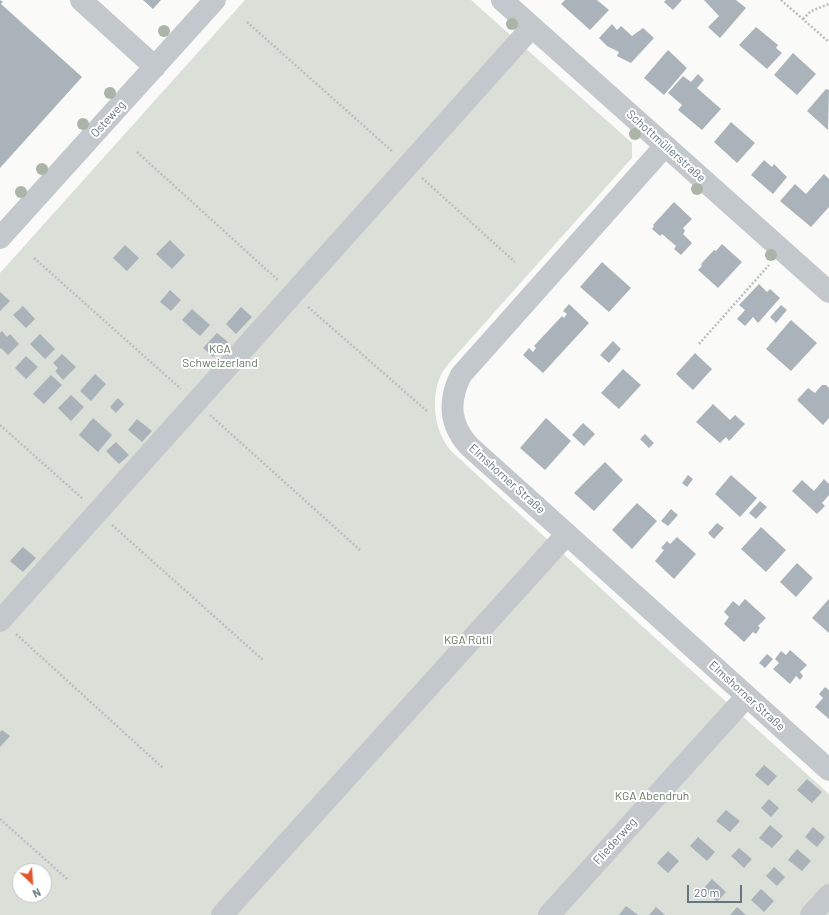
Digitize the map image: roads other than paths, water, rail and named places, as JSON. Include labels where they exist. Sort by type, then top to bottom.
[{"type":"street","points":[[81,0],[155,67]]},
{"type":"street","name":"Osteweg","points":[[0,238],[215,0]]},
{"type":"street","name":"Schottmüllerstraße","points":[[502,0],[829,292]]},
{"type":"street","points":[[0,620],[532,27]]},
{"type":"street","name":"Elmshorner Straße","points":[[665,146],[467,367],[461,375],[453,393],[452,414],[455,424],[464,440],[829,770]]},
{"type":"street","points":[[222,915],[567,534]]},
{"type":"street","name":"Fliederweg","points":[[549,915],[747,696]]},
{"type":"street","points":[[811,915],[829,895]]},
{"type":"park label","name":"KGA Schweizerland","points":[[220,356]]},
{"type":"park label","name":"KGA Rütli","points":[[468,640]]},
{"type":"park label","name":"KGA Abendruh","points":[[652,796]]}]
